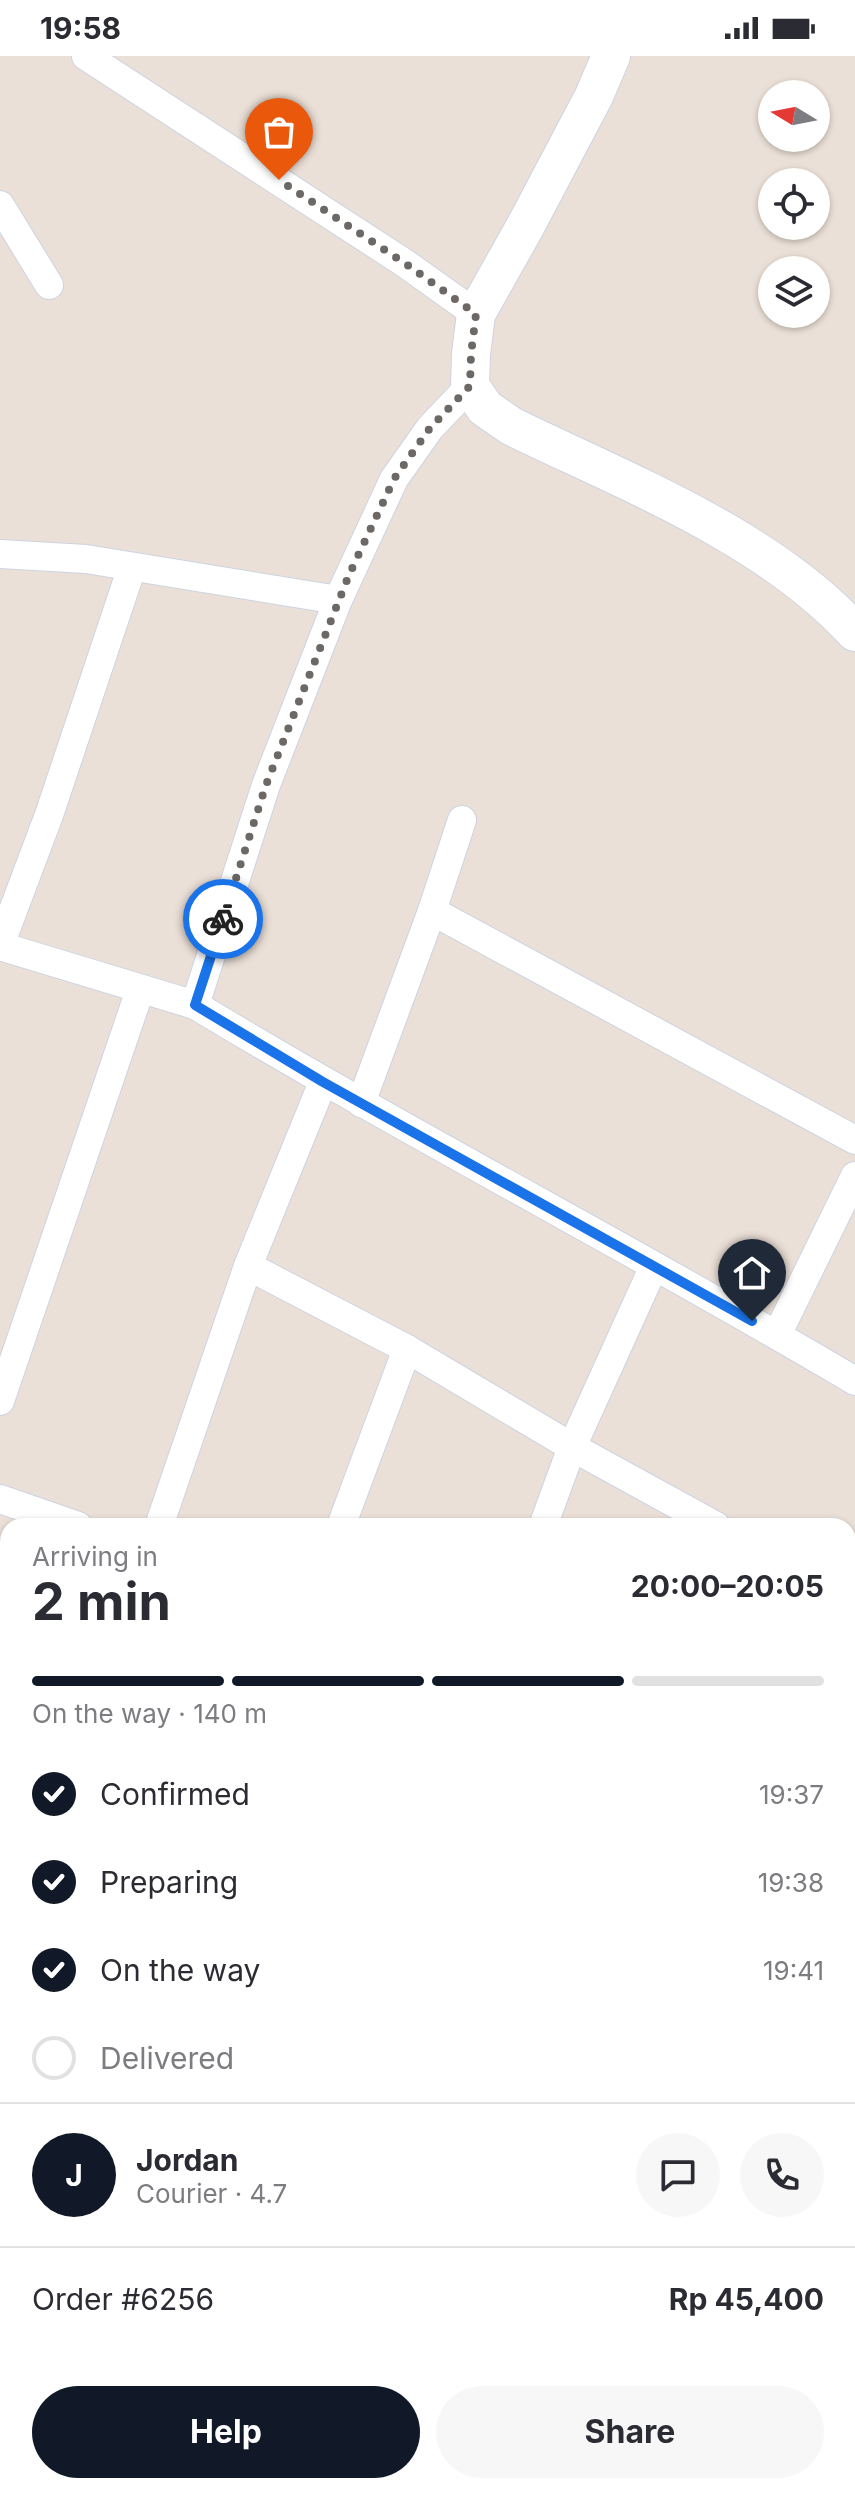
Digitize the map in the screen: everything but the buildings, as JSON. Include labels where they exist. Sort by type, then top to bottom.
[{"type":"main road","points":[[611,56],[594,96],[476,314],[470,386],[485,408],[511,426],[718,529],[780,567],[855,632]]},
{"type":"street","points":[[86,56],[406,264],[476,314]]},
{"type":"street","points":[[0,205],[49,285]]},
{"type":"street","points":[[195,1005],[266,785],[338,600],[394,479],[430,428],[470,386]]},
{"type":"street","points":[[0,554],[86,559],[338,600]]},
{"type":"street","points":[[132,567],[49,815],[0,946],[195,1005],[323,1082],[855,1381]]},
{"type":"street","points":[[361,1103],[462,820]]},
{"type":"street","points":[[432,911],[855,1140]]},
{"type":"street","points":[[0,1401],[11,1334],[140,990]]},
{"type":"street","points":[[162,1518],[248,1266],[323,1082]]},
{"type":"street","points":[[777,1335],[855,1176]]},
{"type":"street","points":[[248,1266],[407,1349],[572,1447],[701,1518]]},
{"type":"street","points":[[546,1518],[572,1447],[654,1266]]},
{"type":"street","points":[[344,1518],[407,1349]]},
{"type":"street","points":[[0,1499],[55,1518]]},
{"type":"way so far","points":[[223,919],[266,785],[349,575],[394,479],[430,428],[470,386],[476,314],[279,180]]},
{"type":"route","points":[[223,919],[195,1005],[323,1082],[752,1321]]}]
